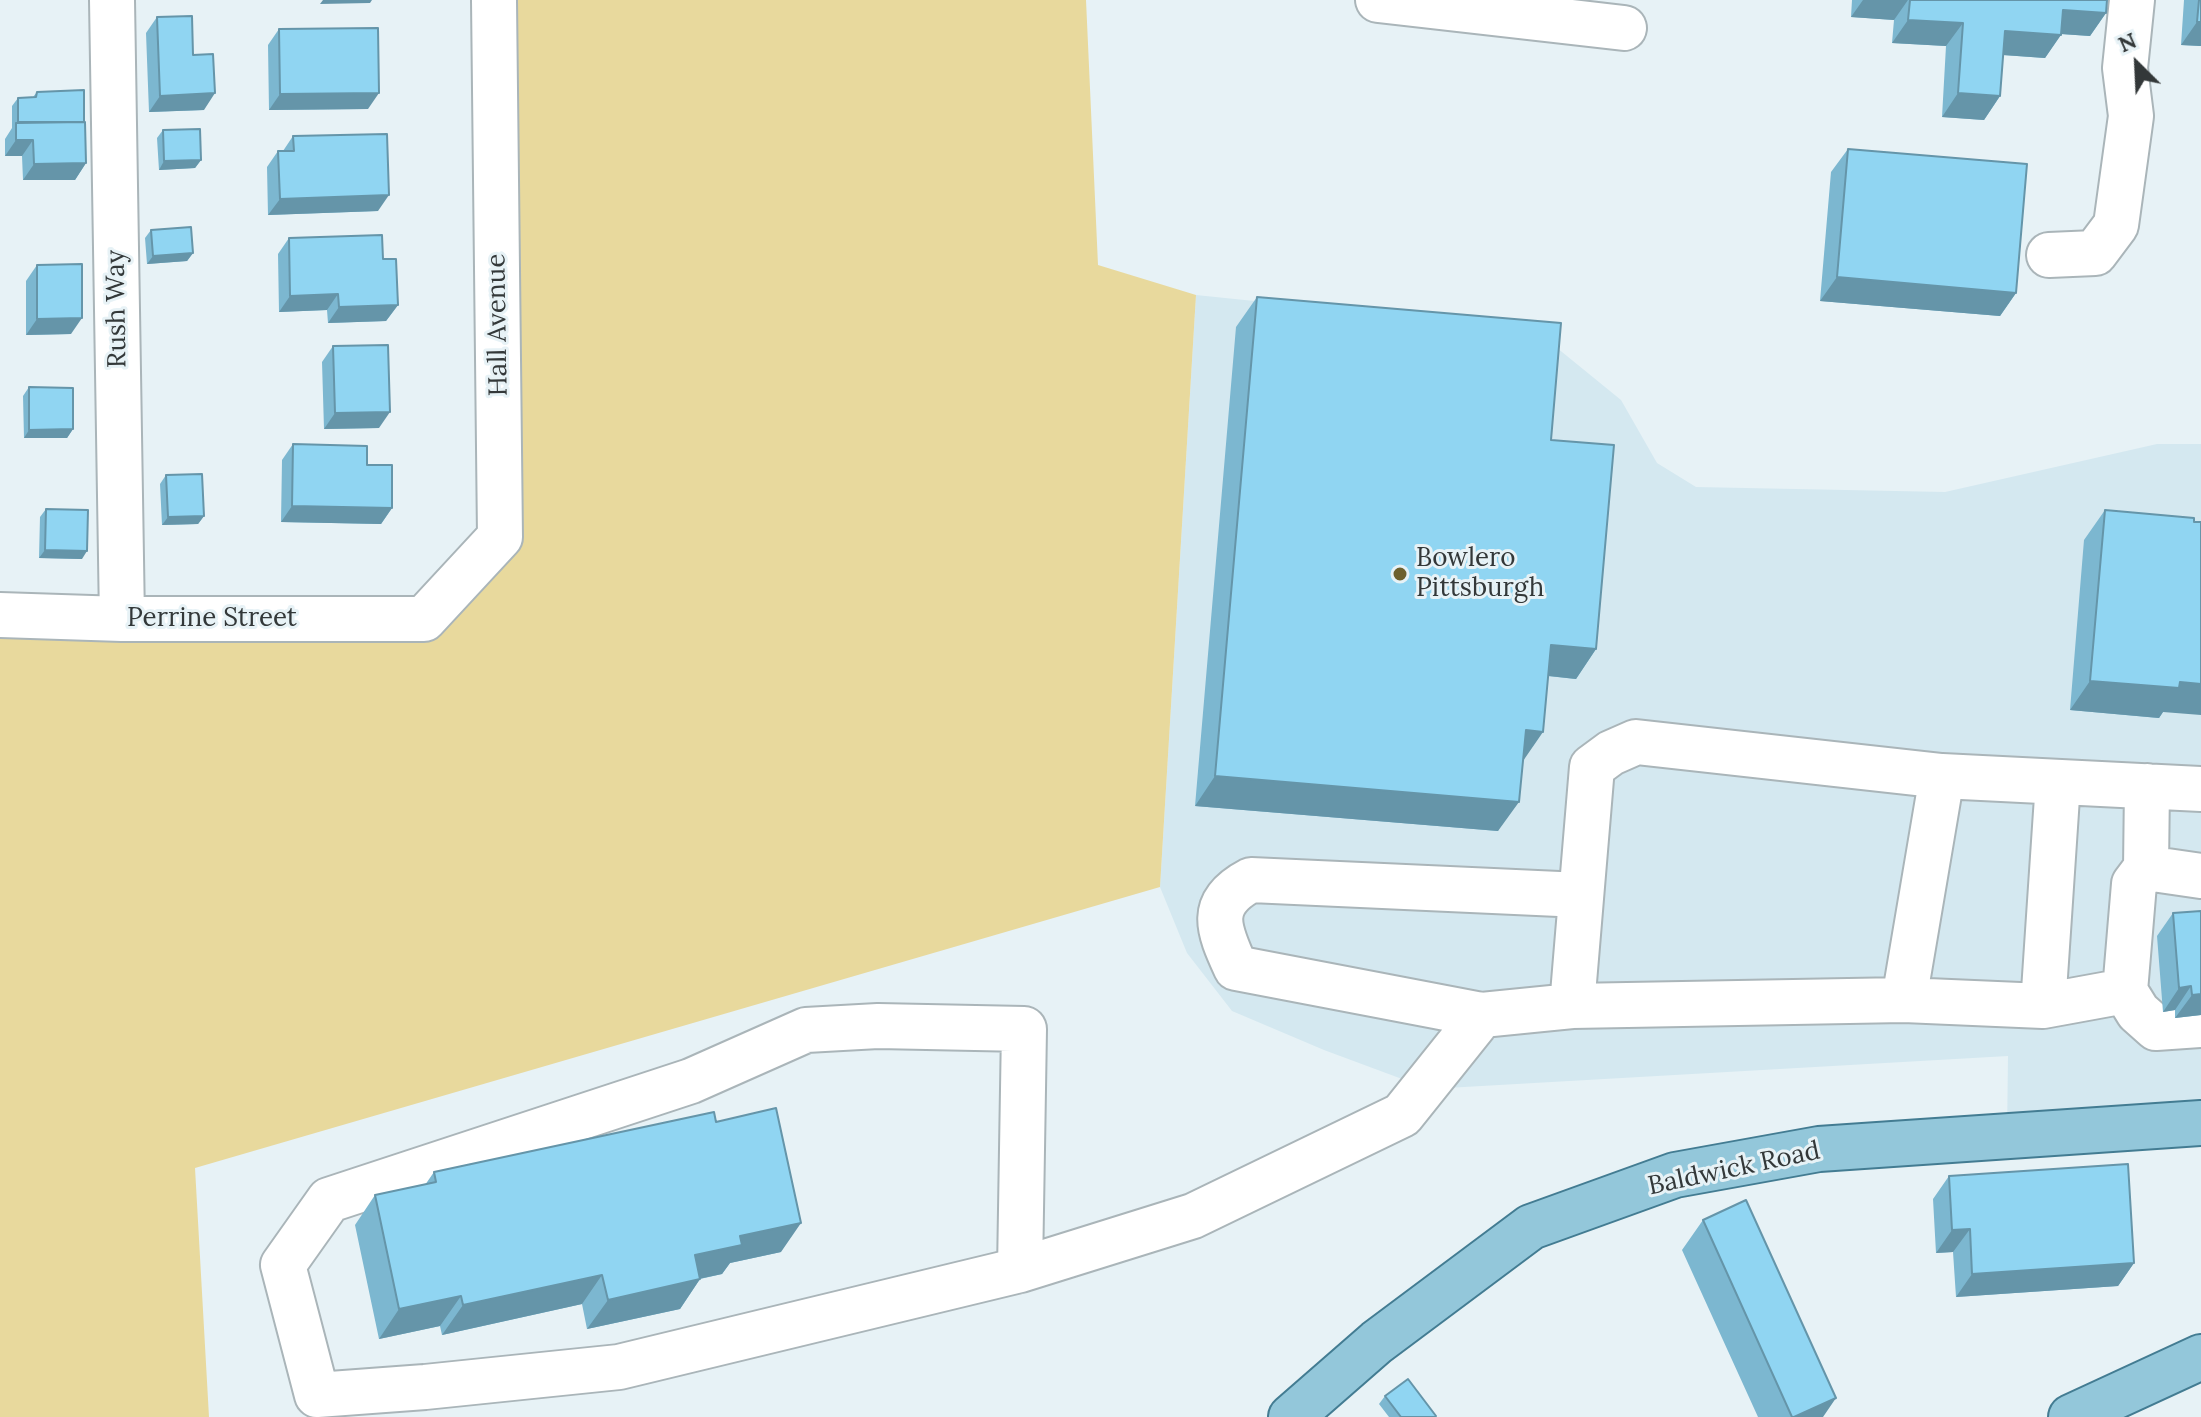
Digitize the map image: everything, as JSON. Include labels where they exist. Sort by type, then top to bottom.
[{"type":"main road","name":"Baldwick Road","points":[[1291,1417],[1377,1342],[1531,1227],[1675,1175],[1819,1149],[2201,1123]]},
{"type":"main road","points":[[2071,1417],[2201,1357]]},
{"type":"street","name":"Rush Way","points":[[112,0],[122,619]]},
{"type":"street","name":"Hall Avenue","points":[[424,619],[500,537],[494,0]]},
{"type":"street","points":[[2049,255],[2095,253],[2116,225],[2131,116],[2125,68],[2132,0]]},
{"type":"street","points":[[1399,1],[1624,28]]},
{"type":"street","name":"Perrine Street","points":[[0,615],[122,619],[424,619]]},
{"type":"street","points":[[1572,1006],[1592,767],[1611,753],[1636,742],[1942,776],[2201,789]]},
{"type":"street","points":[[1904,1000],[1942,776]]},
{"type":"street","points":[[2043,1006],[2058,782]]},
{"type":"street","points":[[2147,786],[2146,868],[2134,884],[2125,991],[2138,1012],[2156,1028],[2201,1025]]},
{"type":"street","points":[[2146,868],[2201,876]]},
{"type":"street","points":[[1581,895],[1251,880],[1231,890],[1221,906],[1223,939],[1236,968],[1482,1015],[1572,1006],[1904,1000],[2043,1006],[2125,991]]},
{"type":"street","points":[[1020,1270],[1024,1029],[878,1026],[806,1030],[691,1081],[329,1200],[283,1265],[324,1406],[425,1387],[619,1367],[1020,1270],[1193,1216],[1402,1115],[1482,1015]]},
{"type":"shaded area","points":[[493,0],[1086,0],[1098,265],[1196,295],[1160,887],[195,1168],[209,1417],[0,1417],[0,602],[448,599],[498,509]]},
{"type":"shaded area","points":[[1196,295],[1535,330],[1621,400],[1657,463],[1696,487],[1945,492],[2157,444],[2201,444],[2201,1123],[2007,1136],[2008,1056],[1429,1089],[1232,1011],[1187,953],[1160,887]]},
{"type":"building","points":[[1910,0],[2107,0],[2106,13],[2063,10],[2061,35],[2005,31],[2000,96],[1958,93],[1963,23],[1908,20]]},
{"type":"building","points":[[2199,0],[2201,22],[2197,22]]},
{"type":"building","points":[[192,16],[193,55],[213,54],[215,93],[160,96],[157,17]]},
{"type":"building","points":[[378,28],[379,93],[280,94],[279,29]]},
{"type":"building","points":[[84,90],[84,122],[18,122],[18,98],[36,97],[37,92]]},
{"type":"building","points":[[85,122],[86,163],[34,164],[33,140],[16,140],[16,123]]},
{"type":"building","points":[[200,129],[201,160],[164,161],[163,130]]},
{"type":"building","points":[[387,134],[389,195],[280,199],[278,151],[294,151],[293,136]]},
{"type":"building","points":[[1848,149],[2027,164],[2016,293],[1837,277]]},
{"type":"building","points":[[191,227],[193,253],[153,256],[151,230]]},
{"type":"building","points":[[382,235],[383,259],[396,259],[398,305],[339,307],[338,294],[290,296],[289,238]]},
{"type":"building","points":[[82,264],[82,318],[37,319],[37,265]]},
{"type":"building","name":"Bowlero Pittsburgh","points":[[1257,297],[1561,323],[1551,440],[1614,445],[1596,649],[1551,645],[1543,732],[1526,730],[1519,802],[1215,776]]},
{"type":"building","points":[[388,345],[390,412],[335,413],[333,346]]},
{"type":"building","points":[[29,387],[73,388],[73,429],[29,430]]},
{"type":"building","points":[[293,444],[367,446],[367,465],[392,465],[392,508],[292,506]]},
{"type":"building","points":[[202,474],[204,516],[168,517],[166,475]]},
{"type":"building","points":[[46,509],[88,510],[87,551],[45,550]]},
{"type":"building","points":[[2105,510],[2194,518],[2194,522],[2201,522],[2201,684],[2180,682],[2179,688],[2090,681]]},
{"type":"building","points":[[2201,911],[2201,994],[2192,995],[2191,986],[2179,988],[2173,913]]},
{"type":"building","points":[[776,1108],[801,1223],[740,1236],[742,1245],[695,1255],[700,1279],[608,1300],[602,1275],[463,1305],[461,1296],[399,1309],[375,1195],[436,1182],[434,1172],[714,1112],[716,1122]]},
{"type":"building","points":[[2128,1164],[2134,1263],[1972,1274],[1970,1229],[1952,1230],[1949,1176]]},
{"type":"building","points":[[1746,1200],[1836,1398],[1794,1417],[1703,1220]]},
{"type":"building","points":[[1408,1379],[1435,1417],[1401,1417],[1385,1396]]},
{"type":"place","name":"Bowlero Pittsburgh","points":[[1400,574]]}]
